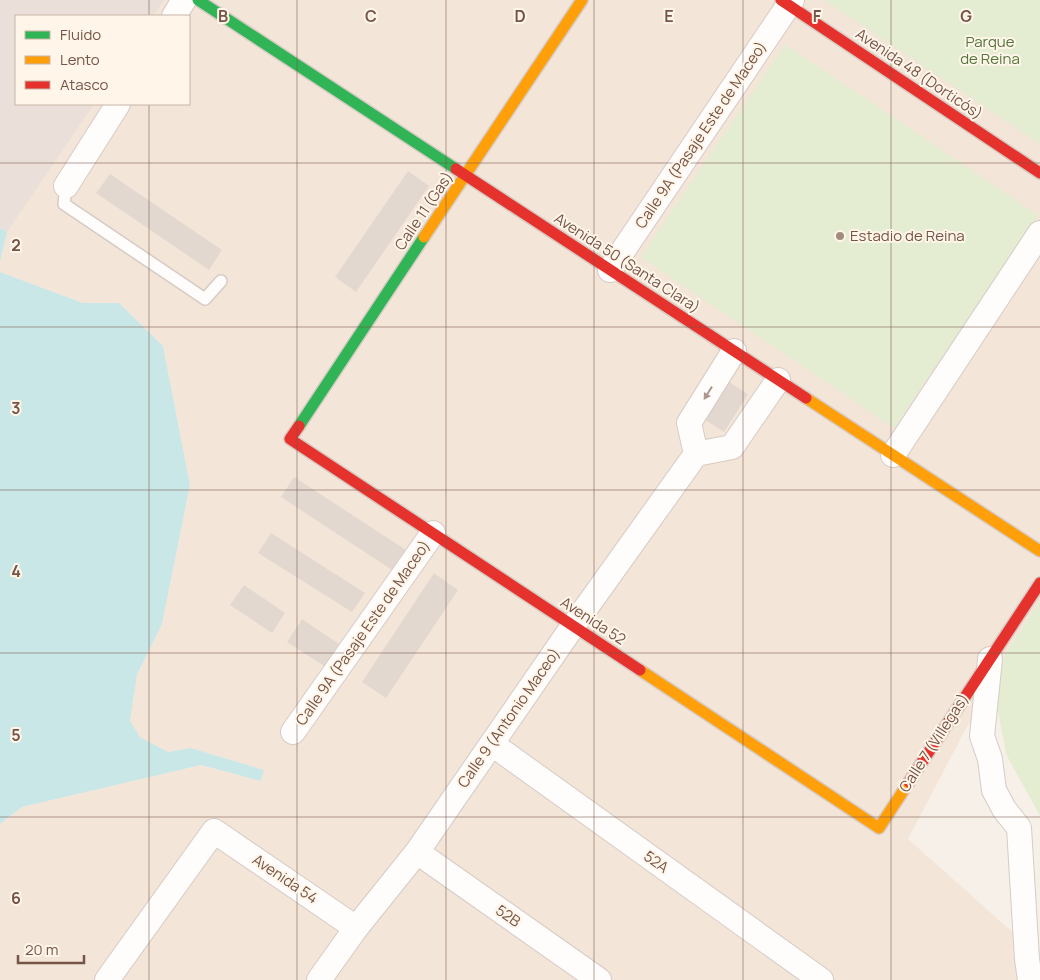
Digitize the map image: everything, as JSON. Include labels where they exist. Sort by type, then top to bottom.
[{"type":"street","points":[[175,15],[184,0]]},
{"type":"street","name":"Avenida 50 (Santa Clara)","points":[[198,0],[1040,551]]},
{"type":"street","name":"Calle 11 (Gas)","points":[[290,439],[582,0]]},
{"type":"street","name":"Avenida 48 (Dorticós)","points":[[787,2],[1040,173]]},
{"type":"street","name":"Calle 9A (Pasaje Este de Maceo)","points":[[610,270],[787,2]]},
{"type":"street","points":[[66,186],[117,105]]},
{"type":"street","points":[[893,455],[1040,233]]},
{"type":"street","points":[[734,351],[689,423],[696,454],[732,447],[778,380]]},
{"type":"street","name":"Avenida 52","points":[[290,439],[879,828]]},
{"type":"street","name":"Calle 9 (Antonio Maceo)","points":[[319,980],[356,928],[417,852],[573,626],[696,454]]},
{"type":"street","name":"Calle 9A (Pasaje Este de Maceo)","points":[[293,732],[433,533]]},
{"type":"street","name":"Calle 7 (Villegas)","points":[[879,828],[1040,583]]},
{"type":"street","name":"Calle 7 (Villegas)","points":[[990,659],[982,736],[990,759],[994,790],[1004,809],[1020,828],[1027,960],[1030,980]]},
{"type":"street","name":"52A","points":[[492,744],[820,980]]},
{"type":"street","name":"Avenida 54","points":[[107,980],[214,831],[356,928]]},
{"type":"street","name":"52B","points":[[417,852],[600,980]]},
{"type":"lane","points":[[66,186],[64,204],[205,299],[222,281]]},
{"type":"shaded area","points":[[0,0],[1040,0],[1040,601],[1005,654],[908,839],[1019,938],[1027,980],[0,980],[0,824],[22,807],[201,765],[261,781],[263,770],[191,748],[168,752],[140,737],[130,721],[137,675],[162,624],[190,485],[163,346],[119,303],[83,303],[0,272],[0,262],[7,232],[0,228]]},
{"type":"shaded area","points":[[0,0],[164,0],[154,15],[15,15],[15,105],[93,105],[7,232],[0,228]]},
{"type":"green space","name":"Parque de Reina","points":[[824,0],[1040,0],[1040,144]]},
{"type":"green space","name":"Estadio de Reina","points":[[785,44],[1038,215],[894,428],[641,257]]},
{"type":"green space","points":[[1040,601],[1040,816],[1006,754],[995,695],[1005,654]]},
{"type":"water","points":[[0,228],[7,232],[0,262]]},
{"type":"water","points":[[0,272],[83,303],[119,303],[163,346],[190,485],[162,624],[137,675],[130,721],[140,737],[168,752],[191,748],[264,770],[261,781],[201,765],[22,807],[0,824]]},
{"type":"building","points":[[408,171],[429,186],[356,292],[335,277]]},
{"type":"building","points":[[110,174],[222,250],[209,270],[96,193]]},
{"type":"building","points":[[729,382],[748,394],[724,432],[705,420]]},
{"type":"building","points":[[294,477],[406,550],[392,570],[281,497]]},
{"type":"building","points":[[271,533],[365,593],[352,612],[258,553]]},
{"type":"building","points":[[434,573],[458,590],[386,698],[362,682]]},
{"type":"building","points":[[244,585],[285,613],[272,633],[230,605]]},
{"type":"building","points":[[302,619],[339,644],[324,666],[287,642]]},
{"type":"traffic: fast","points":[[198,0],[456,169]]},
{"type":"traffic: fast","points":[[299,426],[424,237]]},
{"type":"traffic: slow","points":[[424,237],[582,0]]},
{"type":"traffic: slow","points":[[806,398],[1040,551]]},
{"type":"traffic: slow","points":[[640,670],[879,828],[909,782]]},
{"type":"traffic: jam","points":[[781,0],[1040,173]]},
{"type":"traffic: jam","points":[[456,169],[806,398]]},
{"type":"traffic: jam","points":[[299,426],[290,439],[640,670]]},
{"type":"traffic: jam","points":[[909,782],[1040,583]]},
{"type":"place","name":"Estadio de Reina","points":[[840,236]]}]
